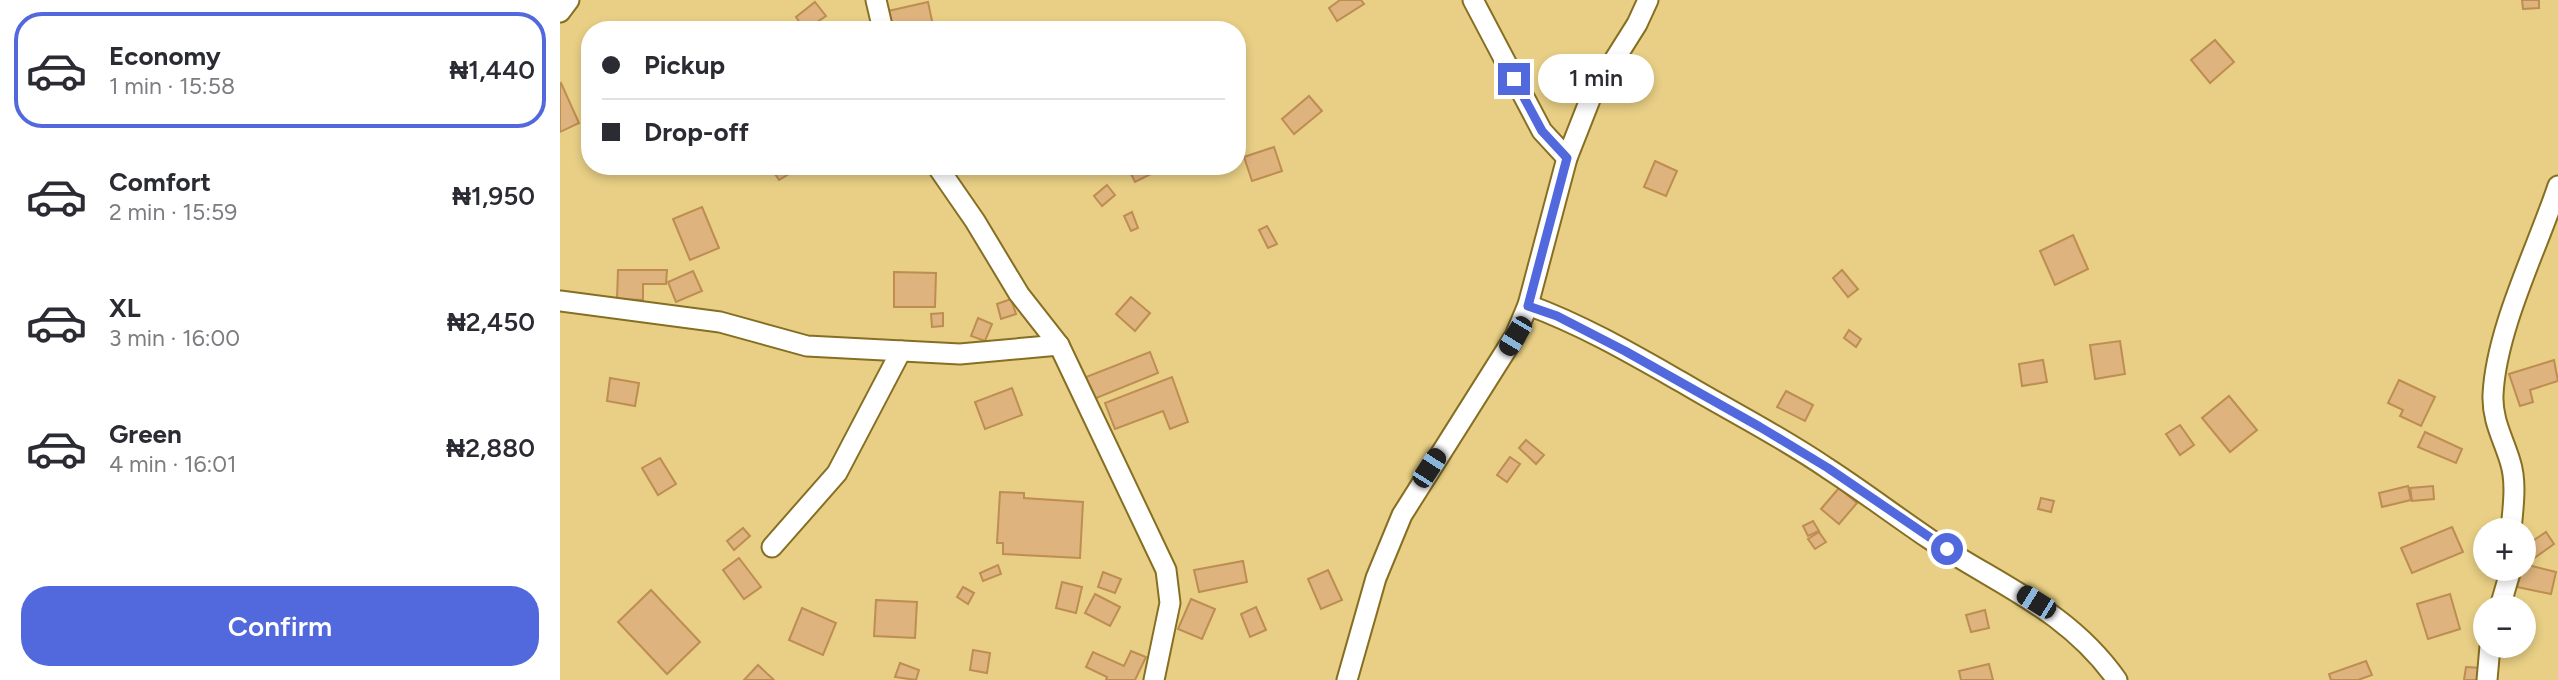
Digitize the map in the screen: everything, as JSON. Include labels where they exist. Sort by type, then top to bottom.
[{"type":"street","points":[[560,12],[569,0]]},
{"type":"street","points":[[1473,0],[1542,131],[1567,158]]},
{"type":"street","points":[[1347,680],[1376,578],[1402,515],[1429,468],[1482,391],[1515,336],[1528,306],[1567,158],[1591,97],[1637,24],[1648,0]]},
{"type":"street","points":[[878,2],[881,21]]},
{"type":"street","points":[[943,175],[1019,294],[1059,345],[1166,570],[1170,603],[1154,680]]},
{"type":"street","points":[[2511,518],[2511,463],[2493,416],[2493,392],[2500,354],[2519,288],[2558,186]]},
{"type":"street","points":[[560,301],[720,322],[807,346],[960,354],[1059,345]]},
{"type":"street","points":[[1528,306],[1557,316],[1648,363],[1828,468],[1930,539],[2036,602],[2082,639],[2103,660],[2117,680]]},
{"type":"street","points":[[772,547],[837,473],[901,351]]},
{"type":"street","points":[[2487,680],[2489,658]]},
{"type":"building","points":[[1340,0],[1361,0],[1364,4],[1337,21],[1329,8]]},
{"type":"building","points":[[2522,0],[2539,0],[2539,8],[2523,9]]},
{"type":"building","points":[[815,2],[826,16],[818,21],[799,21],[796,17]]},
{"type":"building","points":[[928,2],[932,21],[890,21],[888,11]]},
{"type":"building","points":[[2215,40],[2234,62],[2210,83],[2191,60]]},
{"type":"building","points":[[560,84],[579,123],[560,132]]},
{"type":"building","points":[[1309,96],[1322,111],[1294,134],[1282,119]]},
{"type":"building","points":[[1274,147],[1282,171],[1252,181],[1246,156]]},
{"type":"building","points":[[1655,161],[1677,171],[1666,196],[1644,187]]},
{"type":"building","points":[[1132,175],[1149,175],[1135,182]]},
{"type":"building","points":[[1107,185],[1115,195],[1102,206],[1094,196]]},
{"type":"building","points":[[702,207],[719,248],[690,260],[673,219]]},
{"type":"building","points":[[1132,212],[1138,228],[1131,231],[1124,216]]},
{"type":"building","points":[[1267,226],[1277,244],[1268,248],[1259,230]]},
{"type":"building","points":[[2073,235],[2088,269],[2055,285],[2040,251]]},
{"type":"building","points":[[618,270],[667,270],[666,284],[643,284],[643,300],[617,299]]},
{"type":"building","points":[[1842,270],[1858,289],[1848,297],[1833,278]]},
{"type":"building","points":[[693,271],[702,291],[676,302],[668,282]]},
{"type":"building","points":[[894,272],[936,273],[935,307],[894,307]]},
{"type":"building","points":[[1131,297],[1150,313],[1135,331],[1116,314]]},
{"type":"building","points":[[1011,299],[1016,314],[1001,319],[997,304]]},
{"type":"building","points":[[943,313],[943,326],[932,327],[931,314]]},
{"type":"building","points":[[978,318],[992,324],[985,341],[971,336]]},
{"type":"building","points":[[1849,330],[1861,339],[1856,347],[1844,338]]},
{"type":"building","points":[[2120,341],[2125,374],[2095,379],[2090,345]]},
{"type":"building","points":[[1150,352],[1158,373],[1094,399],[1086,377]]},
{"type":"building","points":[[2043,360],[2047,382],[2022,386],[2019,364]]},
{"type":"building","points":[[2554,360],[2558,381],[2530,390],[2533,402],[2520,406],[2509,374]]},
{"type":"building","points":[[1172,377],[1188,422],[1170,429],[1163,411],[1115,429],[1105,403]]},
{"type":"building","points":[[610,378],[639,383],[635,406],[607,401]]},
{"type":"building","points":[[2399,380],[2435,397],[2421,426],[2400,416],[2403,410],[2388,403]]},
{"type":"building","points":[[1012,388],[1022,415],[985,429],[975,402]]},
{"type":"building","points":[[1786,391],[1813,405],[1805,421],[1777,407]]},
{"type":"building","points":[[2229,396],[2257,430],[2230,452],[2202,418]]},
{"type":"building","points":[[2180,425],[2194,445],[2180,455],[2166,434]]},
{"type":"building","points":[[2425,432],[2462,449],[2456,463],[2418,447]]},
{"type":"building","points":[[1526,440],[1544,455],[1536,464],[1519,448]]},
{"type":"building","points":[[1510,457],[1520,464],[1507,482],[1497,475]]},
{"type":"building","points":[[660,458],[676,484],[658,495],[642,468]]},
{"type":"building","points":[[2408,486],[2411,500],[2382,507],[2379,493]]},
{"type":"building","points":[[2433,486],[2434,499],[2412,501],[2410,488]]},
{"type":"building","points":[[1839,488],[1857,503],[1839,524],[1821,509]]},
{"type":"building","points":[[1000,492],[1024,493],[1024,498],[1083,502],[1080,558],[1003,554],[1003,543],[997,543]]},
{"type":"building","points":[[2041,498],[2054,501],[2051,512],[2038,509]]},
{"type":"building","points":[[1813,521],[1819,531],[1808,536],[1803,526]]},
{"type":"building","points":[[2452,527],[2463,552],[2412,573],[2401,548]]},
{"type":"building","points":[[743,528],[750,536],[734,550],[727,541]]},
{"type":"building","points":[[1819,532],[1826,542],[1815,549],[1808,539]]},
{"type":"building","points":[[2546,532],[2554,544],[2536,557],[2536,539]]},
{"type":"building","points":[[739,558],[761,587],[744,599],[723,570]]},
{"type":"building","points":[[1243,561],[1247,582],[1199,592],[1194,570]]},
{"type":"building","points":[[998,565],[1001,574],[983,581],[980,573]]},
{"type":"building","points":[[2536,567],[2556,572],[2551,594],[2517,587],[2519,581],[2536,581]]},
{"type":"building","points":[[1328,570],[1342,600],[1321,609],[1308,579]]},
{"type":"building","points":[[1103,572],[1121,579],[1115,593],[1098,587]]},
{"type":"building","points":[[1062,582],[1082,587],[1076,613],[1056,608]]},
{"type":"building","points":[[963,587],[974,593],[968,604],[957,597]]},
{"type":"building","points":[[651,590],[700,642],[667,674],[618,622]]},
{"type":"building","points":[[1095,594],[1120,607],[1110,626],[1085,613]]},
{"type":"building","points":[[2450,594],[2460,629],[2428,639],[2417,604]]},
{"type":"building","points":[[1191,599],[1215,609],[1202,639],[1178,629]]},
{"type":"building","points":[[876,600],[917,602],[915,638],[874,636]]},
{"type":"building","points":[[1256,607],[1266,630],[1250,637],[1241,614]]},
{"type":"building","points":[[802,608],[836,623],[823,655],[789,640]]},
{"type":"building","points":[[1985,610],[1989,628],[1971,632],[1966,615]]},
{"type":"building","points":[[973,650],[990,653],[987,673],[970,670]]},
{"type":"building","points":[[1131,651],[1146,657],[1135,680],[1106,680],[1107,677],[1086,667],[1093,652],[1124,666]]},
{"type":"building","points":[[2366,661],[2372,675],[2358,680],[2331,680],[2329,674]]},
{"type":"building","points":[[900,663],[919,670],[916,680],[895,677]]},
{"type":"building","points":[[1989,664],[1993,680],[1961,680],[1959,671]]},
{"type":"building","points":[[758,665],[774,680],[744,680]]},
{"type":"building","points":[[2466,667],[2483,668],[2482,680],[2464,680]]},
{"type":"route","points":[[1514,79],[1542,131],[1567,158],[1528,306],[1557,316],[1625,351],[1760,427],[1828,468],[1947,549]]}]
